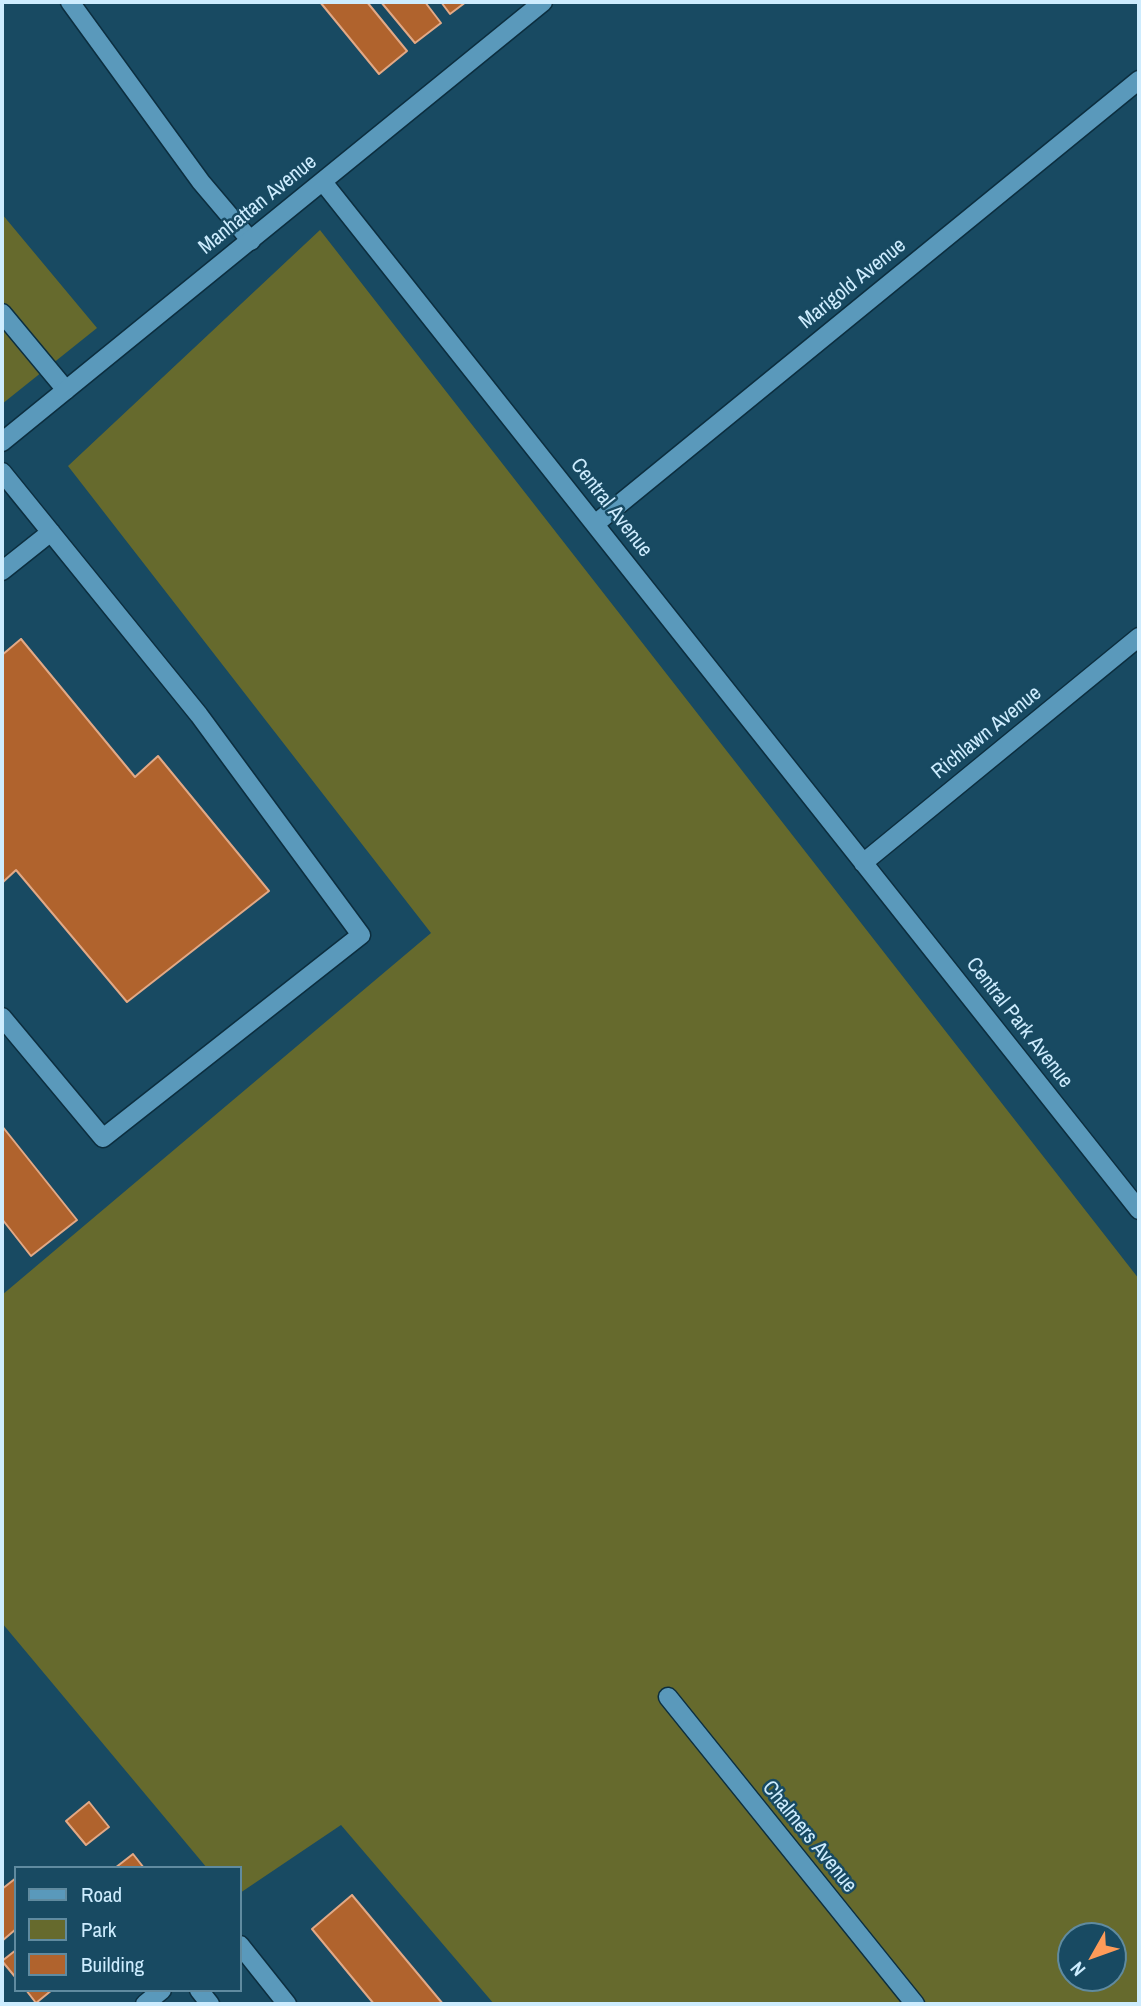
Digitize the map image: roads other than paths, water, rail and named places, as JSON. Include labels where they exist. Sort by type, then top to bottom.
[{"type":"street","points":[[70,2],[201,182],[251,241]]},
{"type":"street","name":"Manhattan Avenue","points":[[2,442],[542,2]]},
{"type":"street","name":"Marigold Avenue","points":[[594,524],[1139,80]]},
{"type":"street","name":"Central Avenue","points":[[323,182],[863,863]]},
{"type":"street","points":[[2,313],[66,390]]},
{"type":"street","points":[[2,472],[199,715],[362,935],[103,1138],[2,1017]]},
{"type":"street","points":[[2,571],[51,532]]},
{"type":"street","name":"Richlawn Avenue","points":[[863,863],[1139,637]]},
{"type":"street","name":"Central Park Avenue","points":[[863,863],[1137,1203]]},
{"type":"street","name":"Chalmers Avenue","points":[[668,1697],[915,2004]]},
{"type":"street","points":[[242,1948],[287,2004]]},
{"type":"street","points":[[145,2004],[160,1992]]}]
